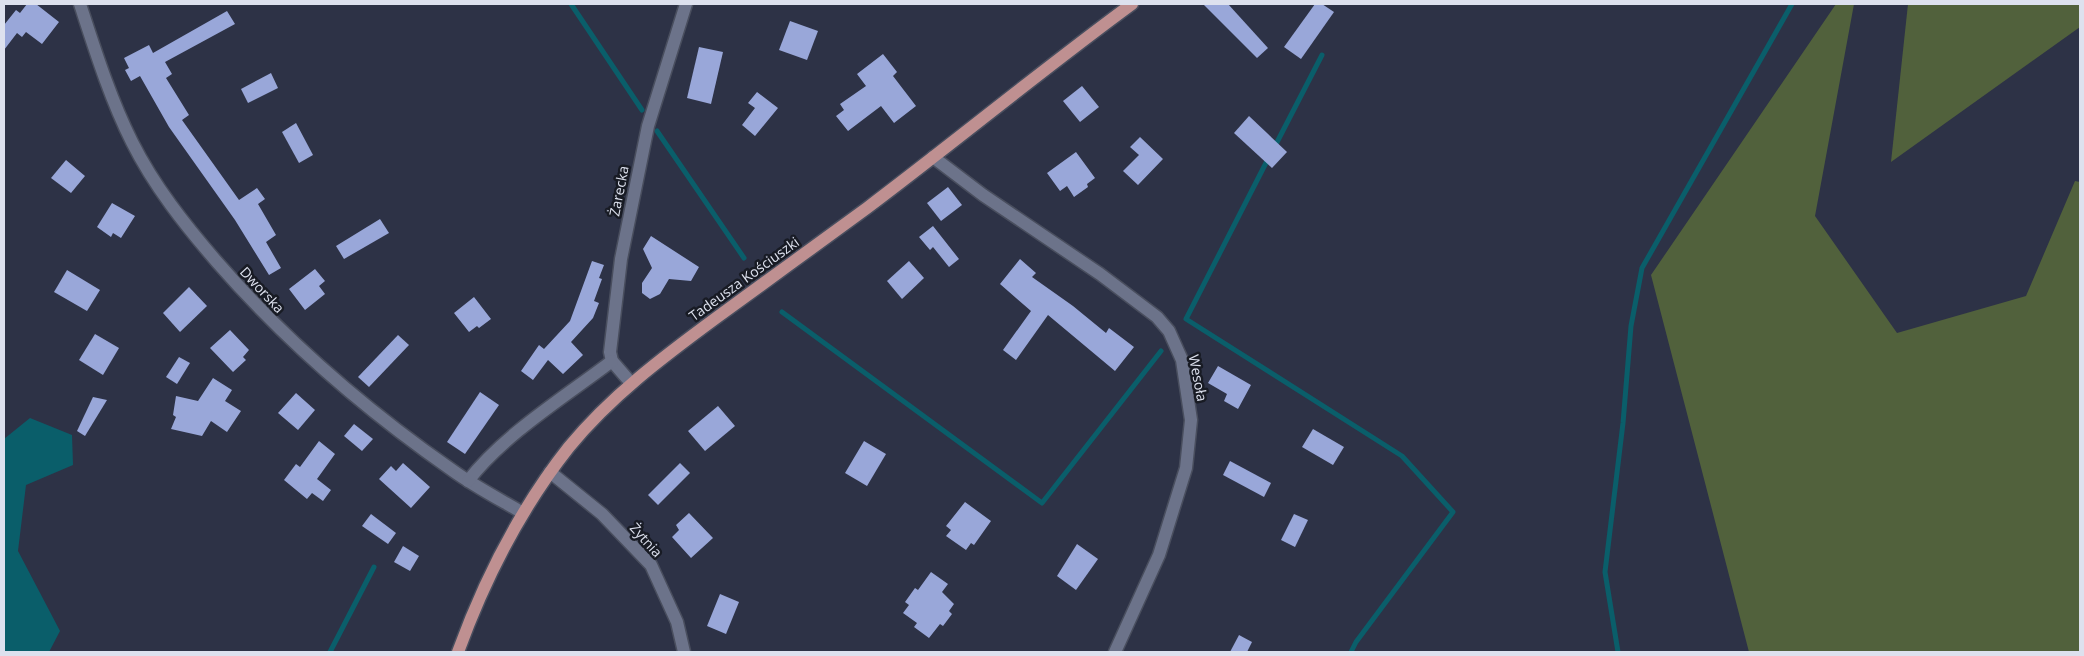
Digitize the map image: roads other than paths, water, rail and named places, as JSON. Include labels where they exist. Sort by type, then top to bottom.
[{"type":"main road","name":"Tadeusza Kościuszki","points":[[458,652],[504,544],[523,513],[550,472],[592,422],[631,383],[662,358],[867,208],[1061,56],[1132,4]]},
{"type":"street","name":"Dworska","points":[[80,4],[104,73],[132,142],[159,188],[201,244],[277,328],[314,362],[400,432],[468,481],[523,513]]},
{"type":"street","name":"Żarecka","points":[[612,361],[611,343],[621,259],[648,126],[686,4]]},
{"type":"street","name":"Wesoła","points":[[933,157],[983,195],[1100,274],[1157,317],[1169,332],[1182,360],[1191,420],[1186,468],[1159,555],[1115,652]]},
{"type":"street","points":[[468,481],[481,464],[515,434],[612,361],[631,383]]},
{"type":"street","name":"Żytnia","points":[[550,472],[602,514],[651,565],[677,622],[684,652]]},
{"type":"waterway","points":[[571,4],[642,110]]},
{"type":"waterway","points":[[1618,652],[1605,572],[1623,423],[1631,326],[1642,268],[1792,4]]},
{"type":"waterway","points":[[1274,148],[1322,55]]},
{"type":"waterway","points":[[657,131],[744,258]]},
{"type":"waterway","points":[[1269,157],[1186,319],[1402,456],[1453,512],[1356,642],[1351,652]]},
{"type":"waterway","points":[[782,312],[1042,503],[1161,351]]},
{"type":"waterway","points":[[330,652],[374,567]]}]
